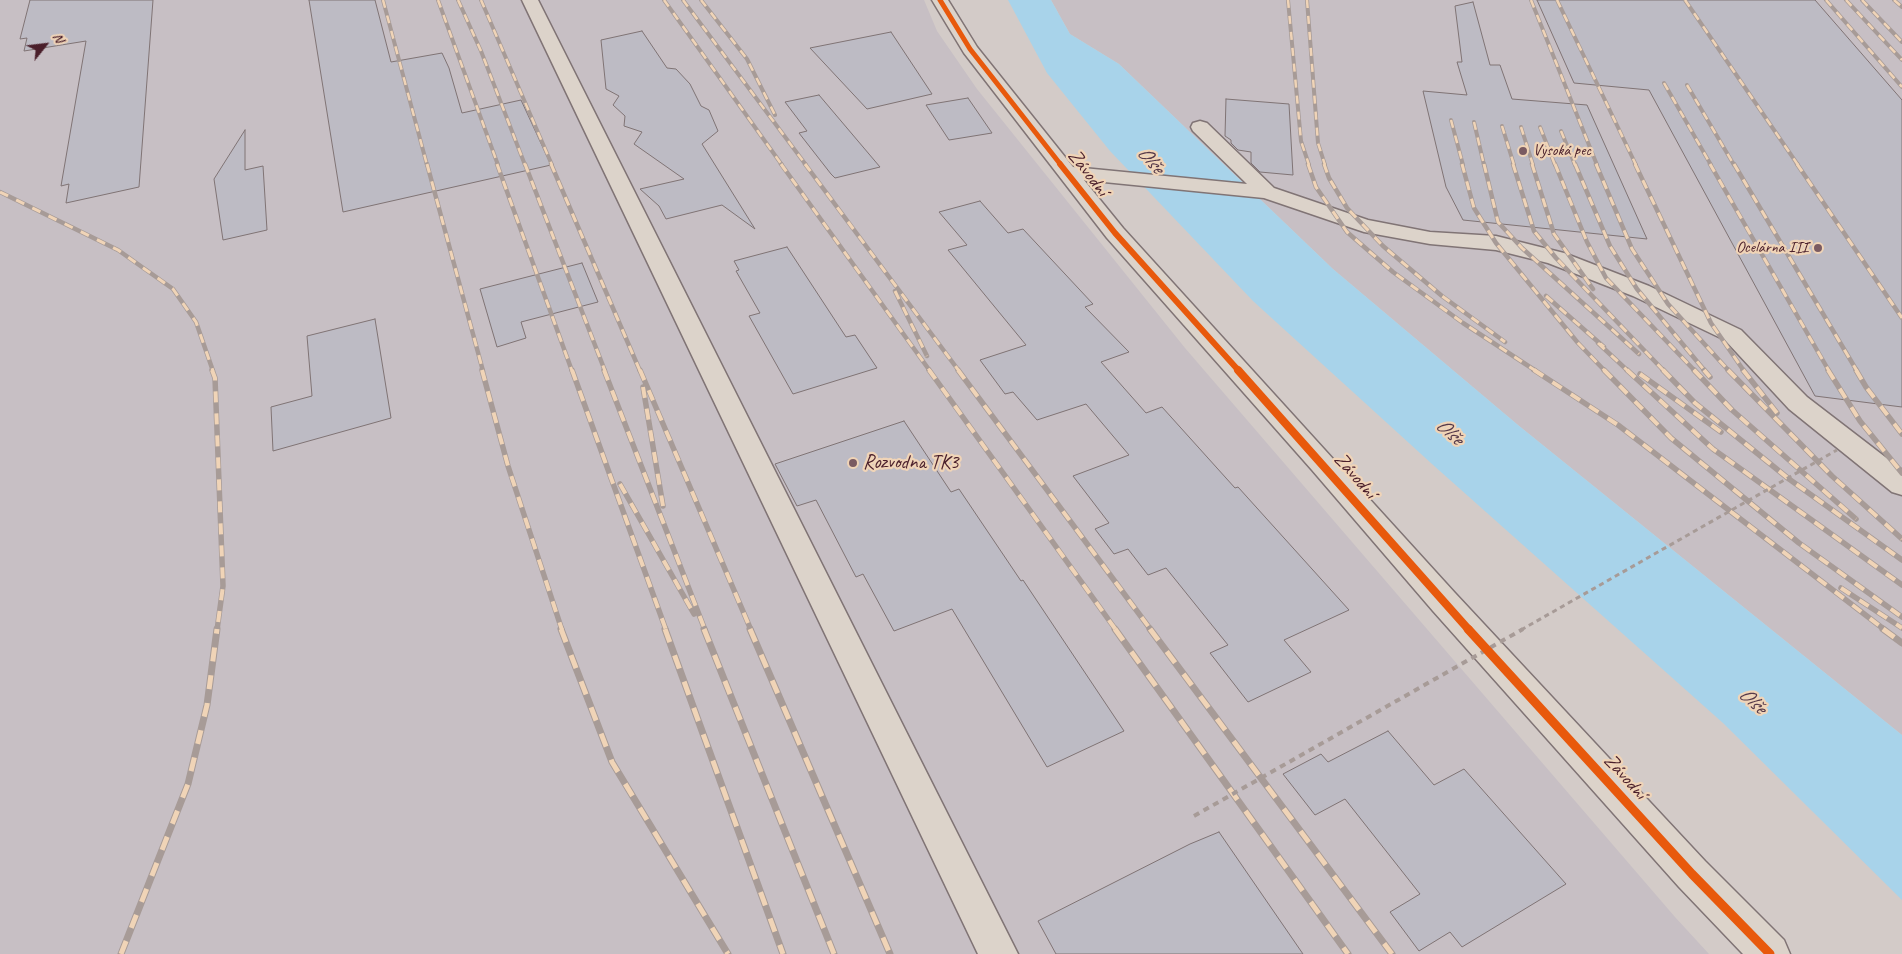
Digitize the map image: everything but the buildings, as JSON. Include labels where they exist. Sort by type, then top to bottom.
[{"type":"street","points":[[530,0],[998,954]]},
{"type":"street","name":"Závodní","points":[[940,0],[970,49],[1115,233],[1444,602],[1692,874],[1770,954]]},
{"type":"street","points":[[1200,127],[1268,192]]},
{"type":"street","points":[[1067,172],[1268,192],[1364,226],[1430,238],[1496,243],[1556,258],[1641,291],[1712,323],[1733,335],[1798,403],[1902,485]]},
{"type":"path","points":[[1194,816],[1837,450]]},
{"type":"shaded area","points":[[0,0],[924,0],[937,31],[977,89],[1185,348],[1675,917],[1709,954],[0,954]]},
{"type":"shaded area","points":[[1051,0],[1902,0],[1902,735],[1518,425],[1333,269],[1119,64],[1070,34]]},
{"type":"water","name":"Olše","points":[[1008,0],[1051,0],[1070,34],[1119,64],[1333,269],[1518,425],[1902,735],[1902,900],[1723,723],[1432,464],[1253,301],[1110,151],[1047,73]]},
{"type":"railway","points":[[383,0],[427,165]]},
{"type":"railway","points":[[438,0],[498,165]]},
{"type":"railway","points":[[458,0],[481,51],[525,165]]},
{"type":"railway","points":[[481,0],[552,165]]},
{"type":"railway","points":[[664,0],[782,165]]},
{"type":"railway","points":[[683,0],[806,165]]},
{"type":"railway","points":[[701,0],[747,59],[775,115]]},
{"type":"railway","points":[[1288,0],[1301,141],[1309,165]]},
{"type":"railway","points":[[1307,0],[1318,143],[1325,165]]},
{"type":"railway","points":[[1531,0],[1597,165]]},
{"type":"railway","points":[[1557,0],[1636,165]]},
{"type":"railway","points":[[1685,0],[1798,165]]},
{"type":"railway","points":[[1826,0],[1902,87]]},
{"type":"railway","points":[[1846,0],[1902,60]]},
{"type":"railway","points":[[1862,0],[1902,42]]},
{"type":"railway","points":[[1894,0],[1902,7]]},
{"type":"railway","points":[[1664,83],[1711,165]]},
{"type":"railway","points":[[1687,85],[1734,165]]},
{"type":"railway","points":[[1451,120],[1463,165]]},
{"type":"railway","points":[[1474,122],[1484,165]]},
{"type":"railway","points":[[1502,126],[1514,165]]},
{"type":"railway","points":[[1521,127],[1533,165]]},
{"type":"railway","points":[[1540,127],[1555,165]]},
{"type":"railway","points":[[1561,131],[1575,165]]},
{"type":"railway","points":[[427,164],[483,371]]},
{"type":"railway","points":[[497,164],[572,371]]},
{"type":"railway","points":[[525,164],[605,371]]},
{"type":"railway","points":[[551,164],[640,371]]},
{"type":"railway","points":[[781,164],[930,371]]},
{"type":"railway","points":[[805,164],[959,371]]},
{"type":"railway","points":[[1308,164],[1316,187],[1347,232],[1393,272],[1463,323],[1536,371]]},
{"type":"railway","points":[[1324,164],[1329,178],[1347,208],[1383,246],[1442,296],[1505,342]]},
{"type":"railway","points":[[1462,164],[1474,208],[1496,243],[1578,343],[1605,371]]},
{"type":"railway","points":[[1484,164],[1498,222],[1522,248],[1639,354]]},
{"type":"railway","points":[[1513,164],[1534,231],[1556,258],[1664,371]]},
{"type":"railway","points":[[1532,164],[1554,234],[1593,289]]},
{"type":"railway","points":[[1555,164],[1587,242],[1606,278],[1695,371]]},
{"type":"railway","points":[[1575,164],[1610,246],[1637,289],[1705,371]]},
{"type":"railway","points":[[1596,164],[1632,249],[1668,304],[1729,371]]},
{"type":"railway","points":[[1635,164],[1711,323],[1744,371]]},
{"type":"railway","points":[[1710,164],[1829,371]]},
{"type":"railway","points":[[1734,164],[1857,371]]},
{"type":"railway","points":[[1797,164],[1902,318]]},
{"type":"railway","points":[[0,192],[118,250],[173,289],[196,322],[213,371]]},
{"type":"railway","points":[[895,291],[927,356]]},
{"type":"railway","points":[[1546,296],[1604,347]]},
{"type":"railway","points":[[1598,343],[1628,371]]},
{"type":"railway","points":[[212,370],[215,378],[223,586],[217,630]]},
{"type":"railway","points":[[482,370],[508,466],[562,630]]},
{"type":"railway","points":[[572,370],[666,630]]},
{"type":"railway","points":[[604,370],[705,630]]},
{"type":"railway","points":[[640,370],[751,630]]},
{"type":"railway","points":[[929,370],[1116,630]]},
{"type":"railway","points":[[958,370],[1151,630]]},
{"type":"railway","points":[[1534,370],[1618,425],[1885,630]]},
{"type":"railway","points":[[1604,370],[1671,438],[1799,543],[1902,617]]},
{"type":"railway","points":[[1627,370],[1713,449],[1902,585]]},
{"type":"railway","points":[[1663,370],[1695,403],[1789,479],[1902,560]]},
{"type":"railway","points":[[1694,370],[1732,410],[1856,519]]},
{"type":"railway","points":[[1704,370],[1710,377]]},
{"type":"railway","points":[[1728,370],[1832,476],[1902,539]]},
{"type":"railway","points":[[1743,370],[1777,413]]},
{"type":"railway","points":[[1828,370],[1860,421],[1902,473]]},
{"type":"railway","points":[[1856,370],[1866,387],[1902,434]]},
{"type":"railway","points":[[1640,374],[1721,432]]},
{"type":"railway","points":[[643,387],[663,506]]},
{"type":"railway","points":[[620,484],[694,614]]},
{"type":"railway","points":[[1841,588],[1902,628]]},
{"type":"railway","points":[[121,954],[188,784],[207,705],[217,629]]},
{"type":"railway","points":[[561,629],[612,762],[728,954]]},
{"type":"railway","points":[[665,629],[783,954]]},
{"type":"railway","points":[[704,629],[834,954]]},
{"type":"railway","points":[[750,629],[890,954]]},
{"type":"railway","points":[[1115,629],[1348,954]]},
{"type":"railway","points":[[1150,629],[1392,954]]},
{"type":"railway","points":[[1883,629],[1902,643]]},
{"type":"cycle path","points":[[940,0],[970,49],[1115,233],[1444,602],[1692,874],[1770,954]]},
{"type":"place","name":"Vysoká pec","points":[[1523,151]]},
{"type":"place","name":"Ocelárna III","points":[[1818,248]]},
{"type":"place","name":"Rozvodna TK3","points":[[853,463]]}]
